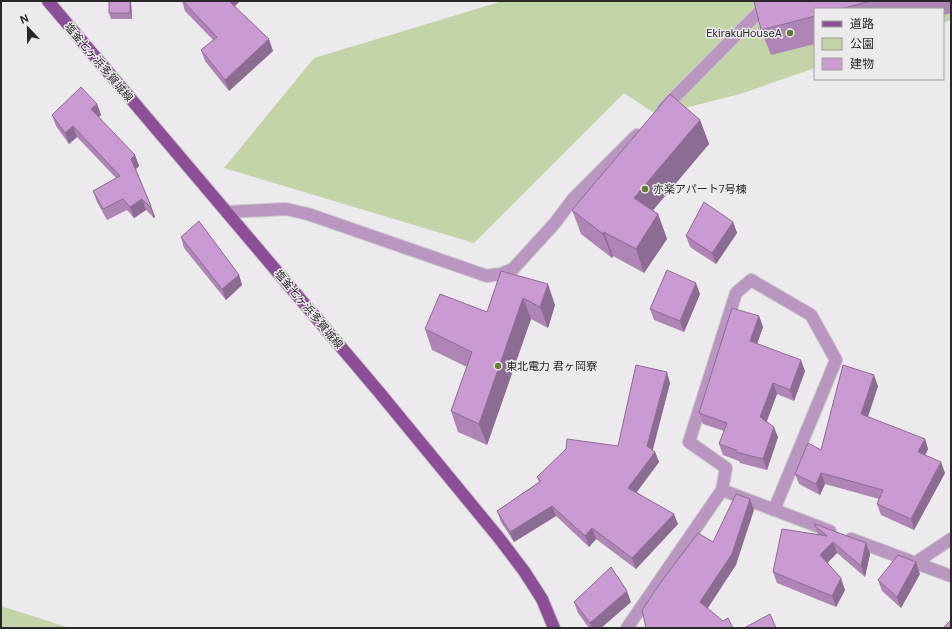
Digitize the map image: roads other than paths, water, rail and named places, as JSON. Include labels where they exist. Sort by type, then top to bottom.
[{"type":"main road","name":"塩釜七ヶ浜多賀城線","points":[[48,1],[379,392],[499,538],[524,571],[542,599],[554,628]]},
{"type":"street","points":[[656,115],[761,10],[772,1]]},
{"type":"street","points":[[227,212],[286,209],[308,214],[487,276],[500,274],[513,268],[555,223],[573,199],[645,127]]},
{"type":"street","points":[[627,628],[722,490],[726,468],[689,442],[736,293],[751,280],[810,315],[836,360],[774,510]]},
{"type":"street","points":[[722,490],[951,576]]},
{"type":"street","points":[[916,563],[951,540]]},
{"type":"place","name":"EkirakuHouseA","points":[[790,33]]},
{"type":"place","name":"亦楽アパート7号棟","points":[[645,189]]},
{"type":"place","name":"東北電力 君ヶ岡寮","points":[[498,366]]}]
